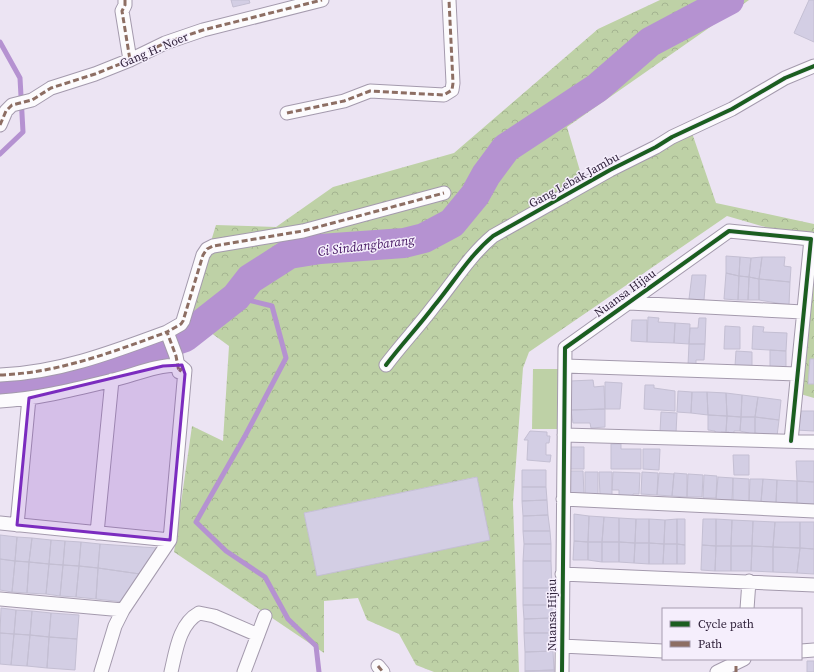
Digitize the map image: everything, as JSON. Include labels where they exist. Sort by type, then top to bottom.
[{"type":"street","points":[[125,0],[125,5],[122,11],[130,60]]},
{"type":"street","name":"Gang H. Noer","points":[[0,125],[6,111],[12,105],[32,100],[51,88],[130,60],[165,42],[203,30],[322,0]]},
{"type":"street","points":[[286,113],[344,101],[370,91],[449,93],[452,90],[453,83],[449,0]]},
{"type":"street","name":"Gang Lebak Jambu","points":[[386,365],[479,248],[493,236],[610,170],[678,134],[732,109],[785,78],[814,66]]},
{"type":"street","points":[[0,375],[22,374],[67,365],[116,351],[168,333],[183,321],[203,255],[207,249],[212,246],[304,231],[444,193]]},
{"type":"street","name":"Nuansa Hijau","points":[[562,672],[565,348],[729,231],[811,239],[791,441]]},
{"type":"street","name":"Nuansa Hijau","points":[[628,303],[803,312]]},
{"type":"street","points":[[101,672],[115,626],[123,610],[170,540],[185,374],[168,333]]},
{"type":"street","points":[[0,401],[29,398],[112,380],[163,366],[179,365],[180,362]]},
{"type":"street","points":[[565,366],[797,374]]},
{"type":"street","points":[[97,533],[112,380]]},
{"type":"street","points":[[17,525],[29,398]]},
{"type":"street","points":[[564,436],[814,442]]},
{"type":"street","points":[[563,499],[814,511]]},
{"type":"street","points":[[0,523],[170,540]]},
{"type":"street","name":"Nuansa Hijau","points":[[562,574],[749,580],[814,584]]},
{"type":"street","points":[[747,608],[749,580]]},
{"type":"street","points":[[0,598],[123,610]]},
{"type":"street","points":[[171,672],[179,640],[190,618],[199,613],[214,616],[258,635]]},
{"type":"street","points":[[244,672],[265,616]]},
{"type":"street","name":"Nuansa Hijau","points":[[562,646],[662,651]]},
{"type":"street","points":[[802,651],[814,650]]},
{"type":"street","points":[[717,672],[738,665]]},
{"type":"highlighted area","points":[[182,365],[185,374],[170,540],[17,525],[29,398],[163,366]]},
{"type":"green space","points":[[660,0],[749,0],[567,127],[583,181],[691,130],[716,203],[814,224],[814,241],[727,216],[529,352],[523,368],[513,503],[519,672],[434,672],[416,665],[399,634],[367,620],[358,598],[324,601],[324,653],[174,552],[192,426],[223,441],[229,346],[188,316],[216,225],[276,227],[333,187],[454,153],[598,29]],"holes":[[[476,477],[489,540],[317,575],[304,513]]]},
{"type":"green space","points":[[814,249],[814,398],[797,393]]},
{"type":"green space","points":[[533,369],[558,369],[557,429],[532,429]]},
{"type":"building","points":[[231,0],[249,0],[250,3],[233,7]]},
{"type":"building","points":[[809,0],[814,0],[814,42],[794,33]]},
{"type":"building","points":[[726,256],[740,257],[739,276],[726,273]]},
{"type":"building","points":[[740,257],[751,258],[749,277],[739,276]]},
{"type":"building","points":[[762,257],[759,279],[749,277],[751,258]]},
{"type":"building","points":[[762,257],[785,257],[784,266],[791,267],[790,282],[759,279]]},
{"type":"building","points":[[726,273],[739,276],[738,300],[724,299]]},
{"type":"building","points":[[692,275],[706,275],[704,300],[689,299]]},
{"type":"building","points":[[739,276],[749,277],[748,300],[738,300]]},
{"type":"building","points":[[749,277],[759,279],[759,300],[748,300]]},
{"type":"building","points":[[759,279],[790,282],[789,305],[759,300]]},
{"type":"building","points":[[648,317],[659,318],[658,322],[675,323],[674,343],[647,342]]},
{"type":"building","points":[[699,318],[706,318],[705,344],[689,344],[690,328],[698,328]]},
{"type":"building","points":[[632,320],[647,320],[647,342],[631,341]]},
{"type":"building","points":[[675,323],[690,324],[689,344],[674,343]]},
{"type":"building","points":[[725,326],[740,327],[740,349],[724,349]]},
{"type":"building","points":[[753,326],[764,327],[763,332],[787,333],[786,351],[752,349]]},
{"type":"building","points":[[689,344],[705,344],[704,360],[696,360],[696,365],[688,365]]},
{"type":"building","points":[[770,350],[786,351],[786,369],[770,368]]},
{"type":"building","points":[[736,351],[752,352],[752,367],[735,366]]},
{"type":"building","points":[[810,359],[814,359],[814,384],[808,384]]},
{"type":"building","points":[[593,380],[594,387],[604,386],[605,409],[571,410],[570,381]]},
{"type":"building","points":[[605,382],[622,383],[620,409],[605,409]]},
{"type":"building","points":[[645,385],[654,385],[654,388],[675,391],[675,411],[644,409]]},
{"type":"building","points":[[678,391],[692,392],[691,413],[677,412]]},
{"type":"building","points":[[692,392],[707,392],[708,415],[691,413]]},
{"type":"building","points":[[707,392],[726,393],[727,416],[708,415]]},
{"type":"building","points":[[726,393],[742,395],[741,417],[727,416]]},
{"type":"building","points":[[742,395],[758,397],[755,417],[741,417]]},
{"type":"building","points":[[758,397],[781,400],[779,420],[755,417]]},
{"type":"building","points":[[605,409],[605,427],[591,428],[590,423],[573,423],[571,410]]},
{"type":"building","points":[[797,411],[814,411],[814,431],[796,430]]},
{"type":"building","points":[[661,412],[677,413],[676,433],[660,432]]},
{"type":"building","points":[[708,415],[727,416],[726,432],[721,432],[721,435],[716,435],[715,431],[708,430]]},
{"type":"building","points":[[727,416],[741,417],[740,431],[734,431],[734,436],[730,435],[729,432],[726,432]]},
{"type":"building","points":[[741,417],[755,417],[755,437],[748,437],[749,433],[740,431]]},
{"type":"building","points":[[755,417],[779,420],[777,436],[755,433]]},
{"type":"building","points":[[530,431],[547,432],[547,436],[550,436],[549,443],[546,443],[546,455],[551,455],[550,462],[527,460],[528,440],[524,440]]},
{"type":"building","points":[[611,444],[621,444],[621,449],[641,449],[641,469],[611,469]]},
{"type":"building","points":[[567,447],[584,447],[584,469],[567,469]]},
{"type":"building","points":[[643,449],[660,449],[659,470],[643,469]]},
{"type":"building","points":[[733,455],[749,455],[749,475],[734,475]]},
{"type":"building","points":[[796,461],[814,461],[814,482],[797,481]]},
{"type":"building","points":[[522,470],[546,470],[546,487],[522,487]]},
{"type":"building","points":[[568,471],[583,471],[584,495],[569,495]]},
{"type":"building","points":[[585,472],[598,472],[598,495],[585,495]]},
{"type":"building","points":[[599,472],[612,472],[612,495],[600,495]]},
{"type":"building","points":[[613,472],[640,473],[639,494],[633,494],[633,499],[619,498],[619,490],[612,490]]},
{"type":"building","points":[[642,472],[658,473],[657,495],[641,494]]},
{"type":"building","points":[[659,473],[674,474],[672,496],[657,495]]},
{"type":"building","points":[[674,473],[687,474],[687,497],[672,496]]},
{"type":"building","points":[[688,474],[703,475],[702,497],[687,497]]},
{"type":"building","points":[[704,475],[717,476],[716,498],[703,498]]},
{"type":"building","points":[[477,477],[490,540],[317,576],[304,513]]},
{"type":"building","points":[[718,477],[733,478],[732,500],[716,500]]},
{"type":"building","points":[[733,478],[749,479],[749,503],[733,501]]},
{"type":"building","points":[[750,479],[763,479],[761,502],[749,503]]},
{"type":"building","points":[[763,479],[777,480],[776,503],[761,502]]},
{"type":"building","points":[[777,480],[797,481],[797,503],[776,503]]},
{"type":"building","points":[[797,481],[814,482],[814,504],[797,503]]},
{"type":"building","points":[[522,487],[546,487],[547,500],[522,501]]},
{"type":"building","points":[[547,500],[548,515],[523,516],[522,501]]},
{"type":"building","points":[[574,514],[589,516],[588,542],[574,541]]},
{"type":"building","points":[[548,515],[550,531],[523,531],[523,516]]},
{"type":"building","points":[[589,516],[604,517],[602,542],[588,542]]},
{"type":"building","points":[[604,517],[619,518],[619,542],[602,542]]},
{"type":"building","points":[[619,518],[636,519],[635,543],[619,542]]},
{"type":"building","points":[[636,519],[649,519],[649,543],[635,543]]},
{"type":"building","points":[[649,519],[665,520],[664,544],[649,543]]},
{"type":"building","points":[[677,519],[685,519],[685,545],[677,544]]},
{"type":"building","points":[[677,519],[677,544],[664,544],[665,520]]},
{"type":"building","points":[[703,519],[716,519],[716,546],[702,545]]},
{"type":"building","points":[[716,519],[732,520],[731,546],[716,546]]},
{"type":"building","points":[[732,520],[753,521],[752,546],[731,546]]},
{"type":"building","points":[[753,521],[775,522],[773,547],[752,546]]},
{"type":"building","points":[[775,522],[800,522],[800,548],[773,547]]},
{"type":"building","points":[[800,522],[814,522],[814,549],[800,548]]},
{"type":"building","points":[[523,531],[550,531],[551,544],[524,544]]},
{"type":"building","points":[[0,535],[17,537],[15,561],[0,559]]},
{"type":"building","points":[[17,537],[32,538],[29,562],[15,561]]},
{"type":"building","points":[[32,538],[51,540],[49,564],[29,562]]},
{"type":"building","points":[[51,540],[65,541],[63,565],[49,564]]},
{"type":"building","points":[[65,541],[81,542],[79,566],[63,565]]},
{"type":"building","points":[[574,541],[588,542],[588,560],[573,560]]},
{"type":"building","points":[[81,542],[100,544],[98,568],[79,566]]},
{"type":"building","points":[[588,542],[602,542],[602,562],[588,560]]},
{"type":"building","points":[[602,542],[619,542],[619,562],[602,562]]},
{"type":"building","points":[[619,542],[635,543],[634,563],[619,562]]},
{"type":"building","points":[[635,543],[649,543],[649,564],[634,563]]},
{"type":"building","points":[[649,543],[664,544],[663,564],[649,564]]},
{"type":"building","points":[[100,544],[157,548],[140,574],[98,568]]},
{"type":"building","points":[[524,544],[551,544],[551,561],[523,561]]},
{"type":"building","points":[[664,544],[677,544],[677,564],[663,564]]},
{"type":"building","points":[[677,544],[685,545],[685,564],[677,564]]},
{"type":"building","points":[[702,545],[716,546],[715,571],[701,570]]},
{"type":"building","points":[[716,546],[731,546],[731,571],[715,571]]},
{"type":"building","points":[[731,546],[752,546],[751,571],[731,571]]},
{"type":"building","points":[[752,546],[773,547],[773,572],[751,571]]},
{"type":"building","points":[[773,547],[800,548],[797,573],[773,572]]},
{"type":"building","points":[[800,548],[814,549],[814,574],[797,573]]},
{"type":"building","points":[[0,559],[15,561],[12,592],[0,590]]},
{"type":"building","points":[[15,561],[29,562],[27,593],[12,592]]},
{"type":"building","points":[[523,561],[551,561],[552,588],[523,588]]},
{"type":"building","points":[[29,562],[49,564],[46,594],[27,593]]},
{"type":"building","points":[[49,564],[63,565],[60,596],[46,594]]},
{"type":"building","points":[[63,565],[79,566],[76,597],[60,596]]},
{"type":"building","points":[[79,566],[98,568],[96,599],[76,597]]},
{"type":"building","points":[[98,568],[140,574],[124,602],[96,599]]},
{"type":"building","points":[[523,588],[552,588],[552,605],[523,605]]},
{"type":"building","points":[[523,605],[552,605],[552,618],[524,619]]},
{"type":"building","points":[[1,608],[16,610],[14,634],[0,633]]},
{"type":"building","points":[[16,610],[32,611],[30,635],[14,634]]},
{"type":"building","points":[[32,611],[51,613],[49,637],[30,635]]},
{"type":"building","points":[[51,613],[79,615],[77,639],[49,637]]},
{"type":"building","points":[[552,618],[553,633],[524,633],[524,619]]},
{"type":"building","points":[[0,633],[14,634],[11,665],[0,664]]},
{"type":"building","points":[[524,633],[553,633],[553,651],[525,652]]},
{"type":"building","points":[[14,634],[30,635],[27,666],[11,665]]},
{"type":"building","points":[[30,635],[49,637],[47,668],[27,666]]},
{"type":"building","points":[[49,637],[77,639],[75,670],[47,668]]},
{"type":"building","points":[[553,651],[554,670],[525,671],[525,652]]},
{"type":"building","points":[[807,661],[814,661],[814,672],[807,672]]},
{"type":"building","points":[[554,670],[554,672],[525,672],[525,671]]},
{"type":"waterway","name":"Ci Sindangbarang","points":[[0,384],[35,383],[113,362],[185,337],[236,297],[250,279],[289,254],[320,249],[404,243],[424,238],[452,223],[475,195],[486,175],[506,148],[597,88],[650,42],[729,0]]},
{"type":"waterway","points":[[0,42],[20,78],[23,132],[0,154]]},
{"type":"waterway","points":[[236,297],[272,306],[286,358],[245,436],[196,522],[226,551],[265,577],[288,619],[316,646],[319,672]]},
{"type":"marked path","points":[[125,0],[125,5],[122,11],[130,60]]},
{"type":"marked path","points":[[0,125],[6,111],[12,105],[32,100],[51,88],[95,74],[130,60],[165,43],[203,30],[322,0]]},
{"type":"marked path","points":[[287,113],[344,101],[370,91],[444,95],[452,90],[453,83],[449,0]]},
{"type":"marked path","points":[[183,367],[179,372],[176,356],[167,332],[181,324],[183,321],[203,255],[207,249],[213,246],[303,231],[444,193]]},
{"type":"marked path","points":[[0,375],[64,366],[106,354],[167,332]]},
{"type":"marked path","points":[[736,663],[736,672]]},
{"type":"marked path","points":[[378,666],[383,672]]},
{"type":"cycle path","points":[[386,365],[476,252],[493,236],[672,137],[732,109],[785,78],[814,66]]},
{"type":"cycle path","points":[[562,672],[565,348],[729,231],[811,239],[791,441]]}]
